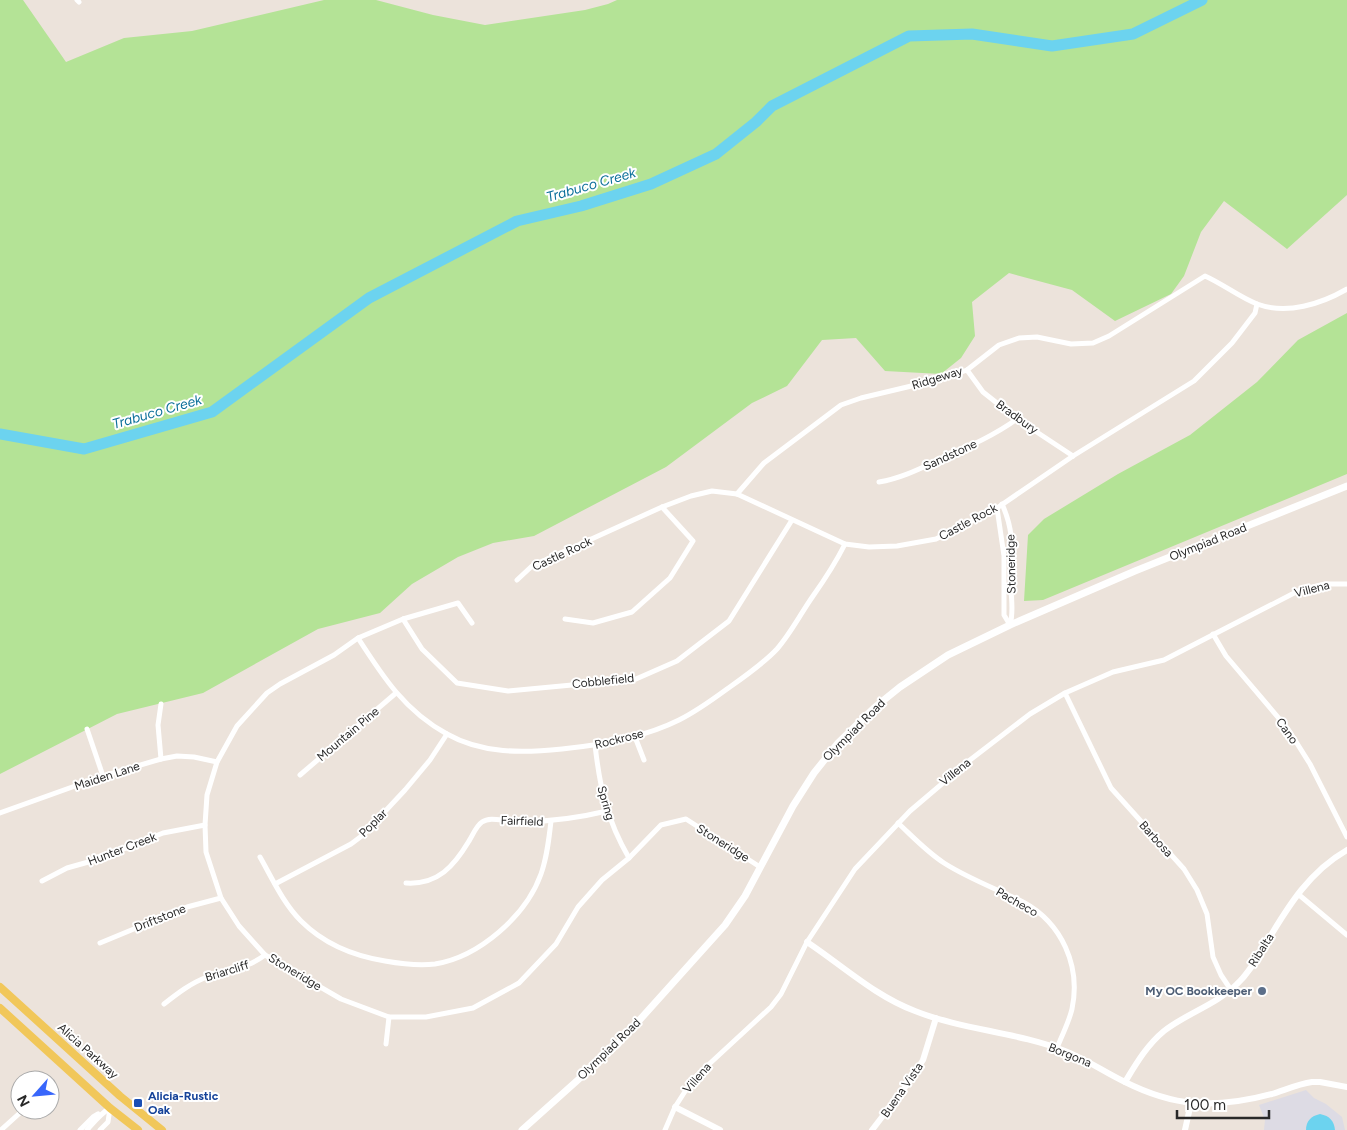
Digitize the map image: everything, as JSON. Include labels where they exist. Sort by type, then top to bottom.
[{"type":"main road","name":"Olympiad Road","points":[[522,1130],[618,1044],[725,925],[745,896],[793,806],[814,773],[838,743],[874,708],[900,687],[948,655],[1010,625],[1135,571],[1347,486]]},
{"type":"main road","name":"Alicia Parkway","points":[[0,987],[120,1096],[162,1130]]},
{"type":"main road","points":[[0,1008],[110,1108],[138,1130]]},
{"type":"main road","points":[[110,1108],[120,1096]]},
{"type":"street","name":"Ridgeway","points":[[737,494],[764,463],[841,405],[861,398],[946,378],[967,370],[999,345],[1019,338],[1037,336],[1071,344],[1092,343],[1109,336],[1205,276],[1258,304]]},
{"type":"street","points":[[1258,304],[1285,309],[1306,306],[1347,288]]},
{"type":"street","name":"Castle Rock","points":[[517,580],[532,566],[662,507],[691,496],[712,491],[737,494],[845,544],[869,547],[897,546],[936,539],[997,508],[1074,456],[1194,381],[1232,343],[1255,313],[1258,304]]},
{"type":"street","name":"Bradbury","points":[[967,370],[983,392],[1018,419],[1074,456]]},
{"type":"street","name":"Sandstone","points":[[879,482],[896,480],[982,440],[1018,419]]},
{"type":"street","name":"Stoneridge","points":[[1002,504],[1012,536],[1011,596],[1013,614],[1010,625]]},
{"type":"street","points":[[565,619],[593,623],[632,612],[670,578],[693,541],[662,507]]},
{"type":"street","name":"Stoneridge","points":[[997,508],[1004,556],[1004,615],[1010,625]]},
{"type":"street","name":"Cobblefield","points":[[403,619],[422,649],[457,683],[508,691],[636,679],[677,661],[729,621],[792,520]]},
{"type":"street","points":[[1000,528],[1010,525]]},
{"type":"street","name":"Rockrose","points":[[358,638],[380,673],[396,693],[420,716],[448,734],[484,748],[507,751],[531,752],[596,745],[635,736],[679,720],[740,680],[777,649],[838,559],[845,544]]},
{"type":"street","name":"Villena","points":[[665,1130],[684,1092],[703,1068],[776,1001],[788,982],[807,942],[855,869],[923,798],[981,751],[1030,714],[1065,693],[1113,672],[1164,660],[1300,590],[1325,584],[1347,584]]},
{"type":"street","points":[[1003,598],[1011,596]]},
{"type":"street","name":"Stoneridge","points":[[472,623],[458,603],[403,619],[358,638],[334,655],[267,693],[237,726],[217,762],[208,795],[205,825],[206,852],[220,898],[239,926],[265,955],[341,999],[389,1017],[426,1017],[472,1008],[519,983],[556,944],[578,908],[602,880],[629,858],[661,825],[686,819],[760,866]]},
{"type":"street","name":"Cano","points":[[1213,634],[1226,656],[1288,729],[1310,763],[1347,837]]},
{"type":"street","name":"Mountain Pine","points":[[300,775],[396,693]]},
{"type":"street","name":"Barbosa","points":[[1065,693],[1111,788],[1184,870],[1197,890],[1206,914],[1213,957],[1221,975],[1231,990]]},
{"type":"street","points":[[161,704],[158,724],[161,759]]},
{"type":"street","points":[[87,729],[103,776]]},
{"type":"street","name":"Poplar","points":[[275,884],[351,844],[363,835],[405,790],[430,760],[448,734]]},
{"type":"street","points":[[635,736],[644,760]]},
{"type":"street","name":"Spring","points":[[596,745],[599,778],[607,811],[618,840],[629,858]]},
{"type":"street","name":"Maiden Lane","points":[[0,813],[103,776],[161,759],[177,756],[194,757],[217,762]]},
{"type":"street","name":"Fairfield","points":[[406,882],[419,884],[433,879],[447,870],[460,857],[479,824],[488,819],[523,822],[551,821],[607,811]]},
{"type":"street","points":[[260,857],[275,884],[301,921],[327,941],[366,958],[405,964],[434,964],[455,959],[474,951],[492,938],[512,919],[524,904],[540,876],[547,855],[551,821]]},
{"type":"street","name":"Pacheco","points":[[898,823],[944,864],[1024,903],[1045,918],[1055,929],[1067,949],[1075,984],[1072,1011],[1057,1048]]},
{"type":"street","name":"Hunter Creek","points":[[42,881],[67,868],[99,859],[163,833],[205,825]]},
{"type":"street","name":"Ribalta","points":[[1124,1082],[1155,1039],[1174,1024],[1220,999],[1231,990],[1250,969],[1308,880],[1323,866],[1347,850]]},
{"type":"street","points":[[1298,894],[1347,935]]},
{"type":"street","name":"Driftstone","points":[[100,943],[187,907],[220,898]]},
{"type":"street","name":"Borgona","points":[[807,942],[893,1002],[936,1018],[1057,1048],[1083,1058],[1124,1082],[1151,1093],[1191,1103],[1219,1104],[1236,1102],[1312,1082],[1347,1087]]},
{"type":"street","name":"Briarcliff","points":[[164,1004],[197,981],[255,963],[265,955]]},
{"type":"street","points":[[386,1044],[389,1017]]},
{"type":"street","name":"Buena Vista","points":[[872,1130],[909,1082],[923,1060],[936,1018]]},
{"type":"street","points":[[1185,1130],[1191,1103]]},
{"type":"street","points":[[675,1107],[720,1130]]},
{"type":"street","points":[[80,1130],[93,1117],[110,1108]]},
{"type":"street","points":[[100,1130],[108,1122],[110,1108]]},
{"type":"street","points":[[87,1130],[99,1114]]},
{"type":"street","points":[[1,1130],[12,1120]]},
{"type":"shaded area","points":[[1306,1090],[1314,1098],[1326,1104],[1342,1117],[1345,1130],[1264,1130],[1265,1120],[1259,1105]]},
{"type":"green space","points":[[0,0],[23,0],[66,62],[124,38],[192,31],[324,0],[376,0],[433,15],[485,25],[585,10],[617,0],[1347,0],[1347,195],[1287,249],[1224,201],[1201,232],[1184,276],[1171,294],[1115,321],[1072,290],[1009,273],[972,302],[975,336],[961,358],[941,374],[885,371],[856,338],[822,340],[787,386],[752,403],[666,467],[534,536],[493,543],[458,557],[412,584],[380,613],[318,629],[203,693],[117,714],[0,774]]},
{"type":"green space","points":[[1347,313],[1347,474],[1043,600],[1024,601],[1028,535],[1044,519],[1118,474],[1190,435],[1257,382],[1298,340]]},
{"type":"water","points":[[1320,1114],[1331,1119],[1335,1130],[1306,1130],[1310,1119]]},
{"type":"waterway","name":"Trabuco Creek","points":[[0,434],[84,449],[212,412],[369,298],[517,221],[581,206],[651,184],[716,154],[756,122],[772,106],[909,36],[972,34],[1052,46],[1133,34],[1202,0]]},
{"type":"place","name":"My OC Bookkeeper","points":[[1262,991]]},
{"type":"place","name":"Alicia-Rustic Oak","points":[[138,1103]]}]
